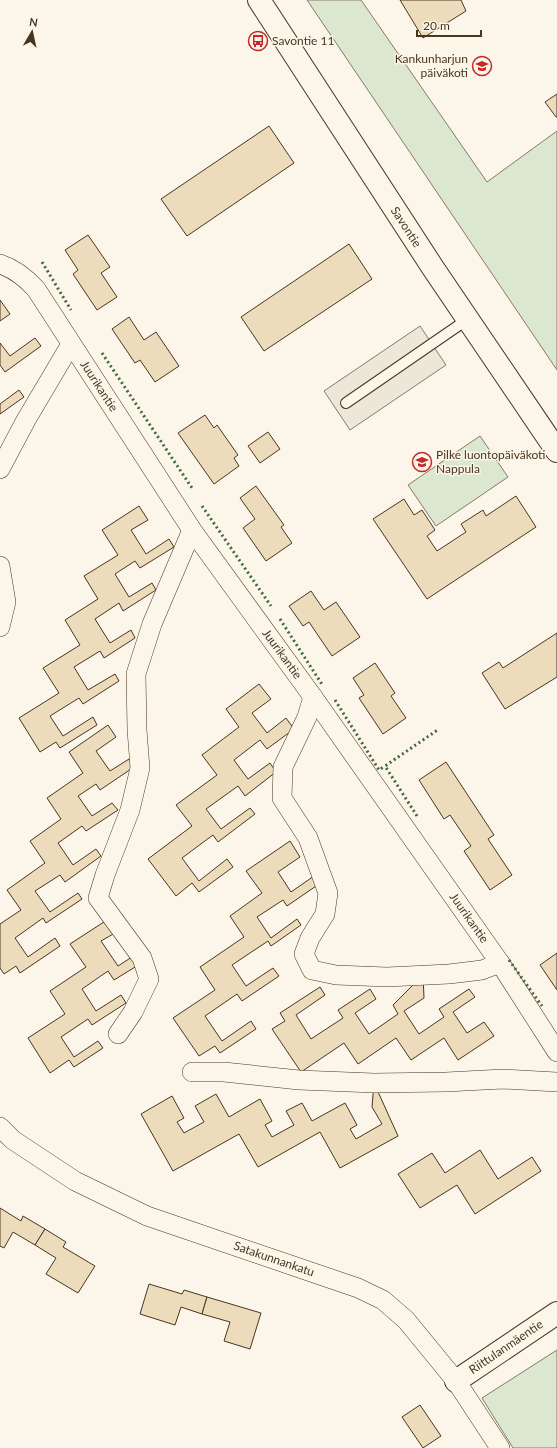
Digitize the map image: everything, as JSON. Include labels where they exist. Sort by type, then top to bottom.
[{"type":"street","name":"Savontie","points":[[259,0],[433,268],[557,451]]},
{"type":"street","name":"Juurikantie","points":[[0,264],[7,266],[24,277],[36,289],[192,530],[313,696],[500,964],[557,1052]]},
{"type":"street","points":[[0,469],[26,420],[71,344]]},
{"type":"street","points":[[118,1034],[133,1012],[149,979],[142,958],[98,898],[130,810],[140,768],[136,674],[152,624],[192,530]]},
{"type":"street","points":[[0,566],[6,602],[0,627]]},
{"type":"street","points":[[313,696],[307,717],[284,767],[282,798],[308,838],[328,893],[325,914],[310,938],[304,954],[312,970],[336,975],[387,977],[449,974],[482,970],[500,964]]},
{"type":"street","points":[[192,1072],[224,1072],[299,1080],[374,1083],[446,1082],[503,1079],[557,1082]]},
{"type":"street","name":"Satakunnankatu","points":[[0,1127],[13,1140],[75,1181],[147,1216],[358,1288],[383,1300],[406,1320],[456,1381],[500,1448]]},
{"type":"street","name":"Riittulanmäentie","points":[[456,1381],[557,1313]]},
{"type":"lane","points":[[346,403],[468,319]]},
{"type":"green space","points":[[307,0],[361,0],[487,182],[557,131],[557,370]]},
{"type":"green space","points":[[480,436],[508,477],[436,526],[408,485]]},
{"type":"green space","points":[[557,1350],[557,1448],[513,1448],[482,1398]]},
{"type":"shaded area","points":[[420,326],[446,365],[350,430],[324,391]]},
{"type":"building","points":[[400,0],[461,0],[466,11],[423,38]]},
{"type":"building","points":[[557,94],[557,117],[556,117],[545,102]]},
{"type":"building","points":[[269,126],[294,163],[187,236],[161,199]]},
{"type":"building","points":[[88,235],[110,267],[101,273],[117,297],[97,310],[73,274],[78,270],[65,250]]},
{"type":"building","points":[[349,244],[372,279],[264,351],[241,317]]},
{"type":"building","points":[[0,300],[10,314],[0,321]]},
{"type":"building","points":[[129,317],[144,340],[156,332],[179,366],[155,382],[140,360],[135,363],[112,329]]},
{"type":"building","points":[[35,338],[41,346],[5,372],[0,365],[0,343],[10,356]]},
{"type":"building","points":[[19,390],[24,397],[0,414],[0,404]]},
{"type":"building","points":[[205,415],[214,428],[217,425],[238,455],[234,458],[239,466],[214,484],[178,433]]},
{"type":"building","points":[[268,432],[280,449],[260,463],[248,446]]},
{"type":"building","points":[[256,486],[284,525],[281,527],[292,543],[266,561],[243,528],[255,519],[240,498]]},
{"type":"building","points":[[516,496],[536,527],[427,599],[373,519],[404,499],[414,515],[422,510],[435,530],[427,536],[437,551],[466,532],[461,524],[483,510],[486,516]]},
{"type":"building","points":[[139,506],[148,520],[131,530],[146,554],[169,539],[174,547],[140,568],[135,561],[115,574],[129,597],[152,583],[156,590],[123,611],[119,603],[95,619],[110,643],[131,630],[135,638],[104,658],[100,651],[74,667],[88,690],[115,674],[119,681],[83,704],[79,698],[50,716],[63,736],[93,717],[97,725],[60,748],[56,742],[40,752],[19,718],[59,693],[43,668],[80,645],[65,620],[98,599],[84,576],[118,555],[102,530]]},
{"type":"building","points":[[311,591],[324,610],[336,602],[360,637],[332,656],[309,622],[303,626],[289,606]]},
{"type":"building","points":[[557,633],[557,677],[505,709],[482,673],[499,662],[503,668]]},
{"type":"building","points":[[375,663],[395,693],[391,696],[406,718],[383,734],[359,698],[364,695],[353,678]]},
{"type":"building","points":[[259,684],[271,699],[252,713],[267,733],[286,718],[294,729],[267,749],[260,740],[234,760],[248,779],[270,763],[276,772],[245,796],[238,786],[206,809],[221,829],[250,808],[255,814],[218,842],[213,835],[182,858],[199,881],[227,859],[233,867],[199,892],[192,883],[176,896],[148,859],[192,826],[176,805],[217,775],[202,755],[239,727],[226,709]]},
{"type":"building","points":[[108,725],[116,737],[96,751],[110,771],[129,759],[134,767],[100,790],[96,784],[78,796],[92,816],[112,803],[118,810],[86,831],[82,826],[58,843],[73,865],[96,849],[101,856],[65,882],[60,875],[35,891],[50,912],[78,893],[82,899],[46,923],[43,918],[15,938],[28,957],[55,938],[60,946],[20,973],[16,966],[4,974],[0,968],[0,924],[21,910],[7,890],[45,863],[30,841],[61,819],[47,798],[83,773],[69,752]]},
{"type":"building","points":[[446,762],[494,835],[488,839],[512,875],[490,890],[464,851],[471,846],[450,815],[444,819],[419,780]]},
{"type":"building","points":[[290,841],[300,857],[278,872],[291,892],[314,876],[319,884],[287,906],[283,900],[257,917],[271,938],[297,919],[301,925],[271,946],[268,941],[232,965],[246,986],[273,968],[279,976],[242,1001],[237,994],[205,1016],[222,1041],[251,1021],[256,1029],[220,1053],[215,1046],[199,1056],[173,1018],[215,990],[200,967],[244,937],[230,916],[262,893],[246,871]]},
{"type":"building","points":[[107,920],[115,933],[101,941],[118,966],[135,955],[140,964],[114,980],[108,971],[82,989],[96,1011],[121,995],[126,1003],[92,1025],[88,1019],[61,1037],[74,1057],[98,1041],[103,1048],[74,1067],[69,1060],[50,1073],[28,1038],[65,1014],[50,991],[86,967],[70,944]]},
{"type":"building","points":[[557,953],[557,990],[540,965]]},
{"type":"building","points":[[423,975],[424,998],[404,1011],[419,1034],[444,1017],[439,1009],[469,989],[475,997],[453,1012],[467,1033],[484,1022],[494,1036],[458,1060],[444,1038],[411,1060],[396,1038],[358,1064],[344,1043],[301,1072],[272,1029],[285,1021],[280,1013],[320,987],[325,995],[296,1015],[311,1039],[343,1018],[338,1010],[370,989],[376,999],[355,1013],[369,1034],[398,1014],[393,1005]]},
{"type":"building","points":[[374,1083],[398,1136],[340,1168],[320,1132],[258,1167],[239,1134],[173,1171],[141,1114],[172,1096],[184,1118],[177,1122],[184,1133],[204,1122],[195,1106],[216,1094],[229,1117],[260,1099],[272,1121],[265,1125],[272,1137],[294,1125],[286,1111],[302,1103],[312,1121],[345,1103],[357,1125],[350,1129],[356,1139],[382,1124],[372,1107]]},
{"type":"building","points":[[480,1150],[498,1179],[532,1157],[541,1171],[475,1214],[457,1185],[420,1208],[398,1174],[432,1153],[445,1173]]},
{"type":"building","points":[[0,1208],[21,1221],[23,1216],[45,1229],[35,1245],[13,1232],[4,1248],[0,1246]]},
{"type":"building","points":[[45,1229],[66,1242],[63,1247],[95,1266],[78,1293],[46,1274],[56,1258],[35,1245]]},
{"type":"building","points":[[149,1284],[182,1294],[184,1290],[207,1297],[202,1314],[181,1307],[175,1325],[140,1314]]},
{"type":"building","points":[[207,1297],[261,1313],[250,1349],[224,1341],[230,1322],[202,1314]]},
{"type":"building","points":[[420,1405],[441,1436],[423,1448],[402,1417]]},
{"type":"hedge","points":[[42,262],[71,310]]},
{"type":"hedge","points":[[102,353],[192,488]]},
{"type":"hedge","points":[[202,506],[271,606]]},
{"type":"hedge","points":[[280,619],[323,686]]},
{"type":"hedge","points":[[335,700],[379,770],[385,766]]},
{"type":"hedge","points":[[417,816],[385,766],[439,729]]},
{"type":"hedge","points":[[509,960],[542,1006]]},
{"type":"place","name":"Savontie 11","points":[[258,41]]},
{"type":"place","name":"Kankunharjun päiväkoti","points":[[482,66]]},
{"type":"place","name":"Pilke luontopäiväkoti Nappula","points":[[422,462]]}]
